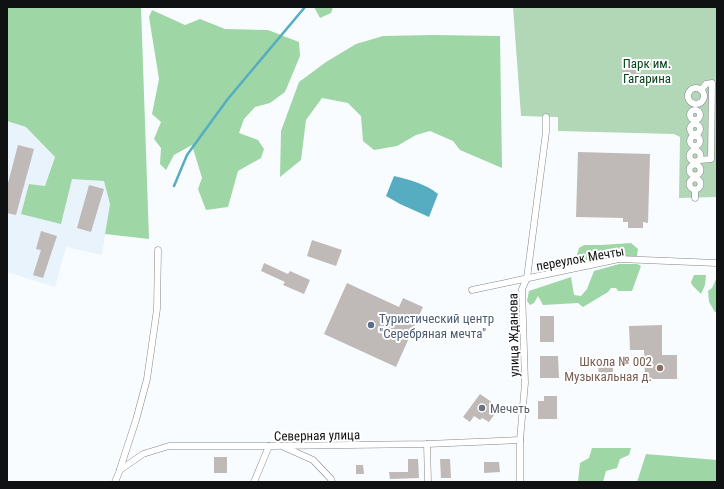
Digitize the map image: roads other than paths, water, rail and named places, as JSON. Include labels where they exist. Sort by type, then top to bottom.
[{"type":"street","points":[[695,198],[695,190],[691,188],[690,183],[695,177],[690,174],[689,169],[697,162],[711,159],[712,83],[706,84],[701,90]]},
{"type":"street","points":[[695,107],[688,99],[688,92],[692,88],[699,88],[704,96],[691,112],[690,116],[695,122],[690,128],[691,132],[695,135],[691,138],[690,143],[700,152],[701,157],[697,162]]},
{"type":"street","name":"улица Жданова","points":[[520,482],[520,440],[524,383],[522,289],[527,278],[546,132],[546,117]]},
{"type":"street","points":[[115,482],[136,420],[147,379],[157,309],[158,250]]},
{"type":"street","name":"переулок Мечты","points":[[472,290],[619,260],[717,263]]},
{"type":"street","name":"Северная улица","points":[[120,470],[143,454],[169,446],[427,444],[520,440]]},
{"type":"street","points":[[427,444],[428,482]]},
{"type":"street","points":[[254,482],[269,446]]},
{"type":"street","points":[[282,446],[313,460],[331,479],[332,482]]},
{"type":"water","points":[[394,176],[423,185],[438,194],[429,217],[386,196]]},
{"type":"waterway","points":[[174,186],[187,155],[227,100],[305,7]]},
{"type":"place","name":"Туристический центр \"Серебряная мечта\"","points":[[371,325]]},
{"type":"place","name":"Школа № 002 Музыкальная д.","points":[[660,368]]},
{"type":"place","name":"Мечеть","points":[[482,408]]},
{"type":"park label","name":"Парк им. Гагарина","points":[[647,70]]}]
